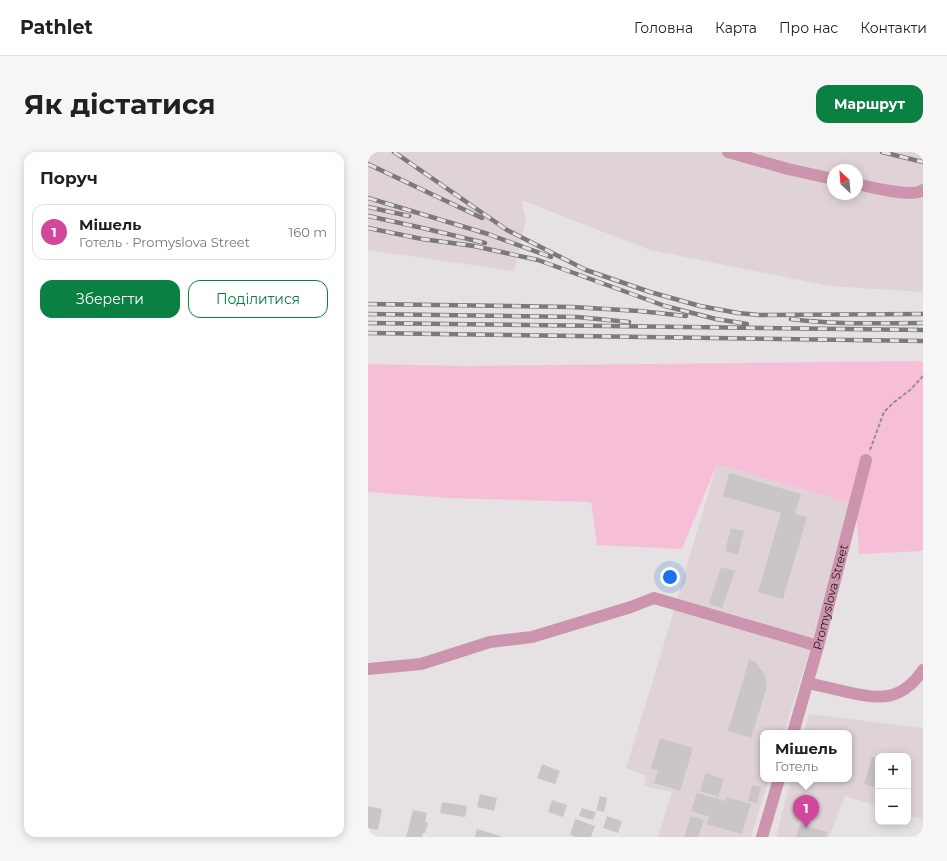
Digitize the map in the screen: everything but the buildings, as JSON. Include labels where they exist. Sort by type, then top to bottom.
[{"type":"street","points":[[728,152],[788,169],[827,178]]},
{"type":"street","points":[[863,185],[912,194],[923,190]]},
{"type":"street","name":"Promyslova Street","points":[[794,730],[818,646],[866,460]]},
{"type":"street","points":[[368,669],[421,664],[490,642],[532,637],[631,607],[654,598],[818,646]]},
{"type":"street","points":[[808,683],[870,698],[884,697],[898,693],[910,686],[923,670]]},
{"type":"street","points":[[762,837],[778,782]]},
{"type":"path","points":[[866,460],[884,412],[910,390],[923,376]]},
{"type":"shaded area","points":[[368,152],[923,152],[923,292],[829,286],[650,250],[521,200],[526,220],[514,271],[368,250]]},
{"type":"shaded area","points":[[923,361],[923,551],[859,554],[856,505],[717,464],[682,549],[597,545],[591,502],[448,498],[368,492],[368,364],[464,366]]},
{"type":"shaded area","points":[[717,464],[856,505],[785,730],[760,730],[760,782],[768,782],[751,837],[658,837],[672,792],[644,786],[646,776],[626,768]]},
{"type":"shaded area","points":[[809,714],[923,728],[923,820],[911,816],[911,753],[875,753],[875,805],[845,796],[829,837],[776,837],[790,782],[852,782],[852,730],[805,730]]},
{"type":"railway","points":[[394,152],[507,230],[586,270],[650,292],[700,306],[759,315],[923,314]]},
{"type":"railway","points":[[882,152],[923,162]]},
{"type":"railway","points":[[368,164],[482,218]]},
{"type":"railway","points":[[368,198],[488,234],[551,257]]},
{"type":"railway","points":[[368,207],[409,216]]},
{"type":"railway","points":[[368,216],[485,243]]},
{"type":"railway","points":[[368,228],[422,239],[474,246],[538,260],[665,306],[716,319],[747,324]]},
{"type":"railway","points":[[368,304],[572,307],[639,311],[686,316]]},
{"type":"railway","points":[[368,314],[577,317],[629,322]]},
{"type":"railway","points":[[791,319],[840,323],[923,323]]},
{"type":"railway","points":[[368,323],[923,330]]},
{"type":"railway","points":[[368,333],[923,341]]},
{"type":"place","name":"Мішель","points":[[806,828]]}]
